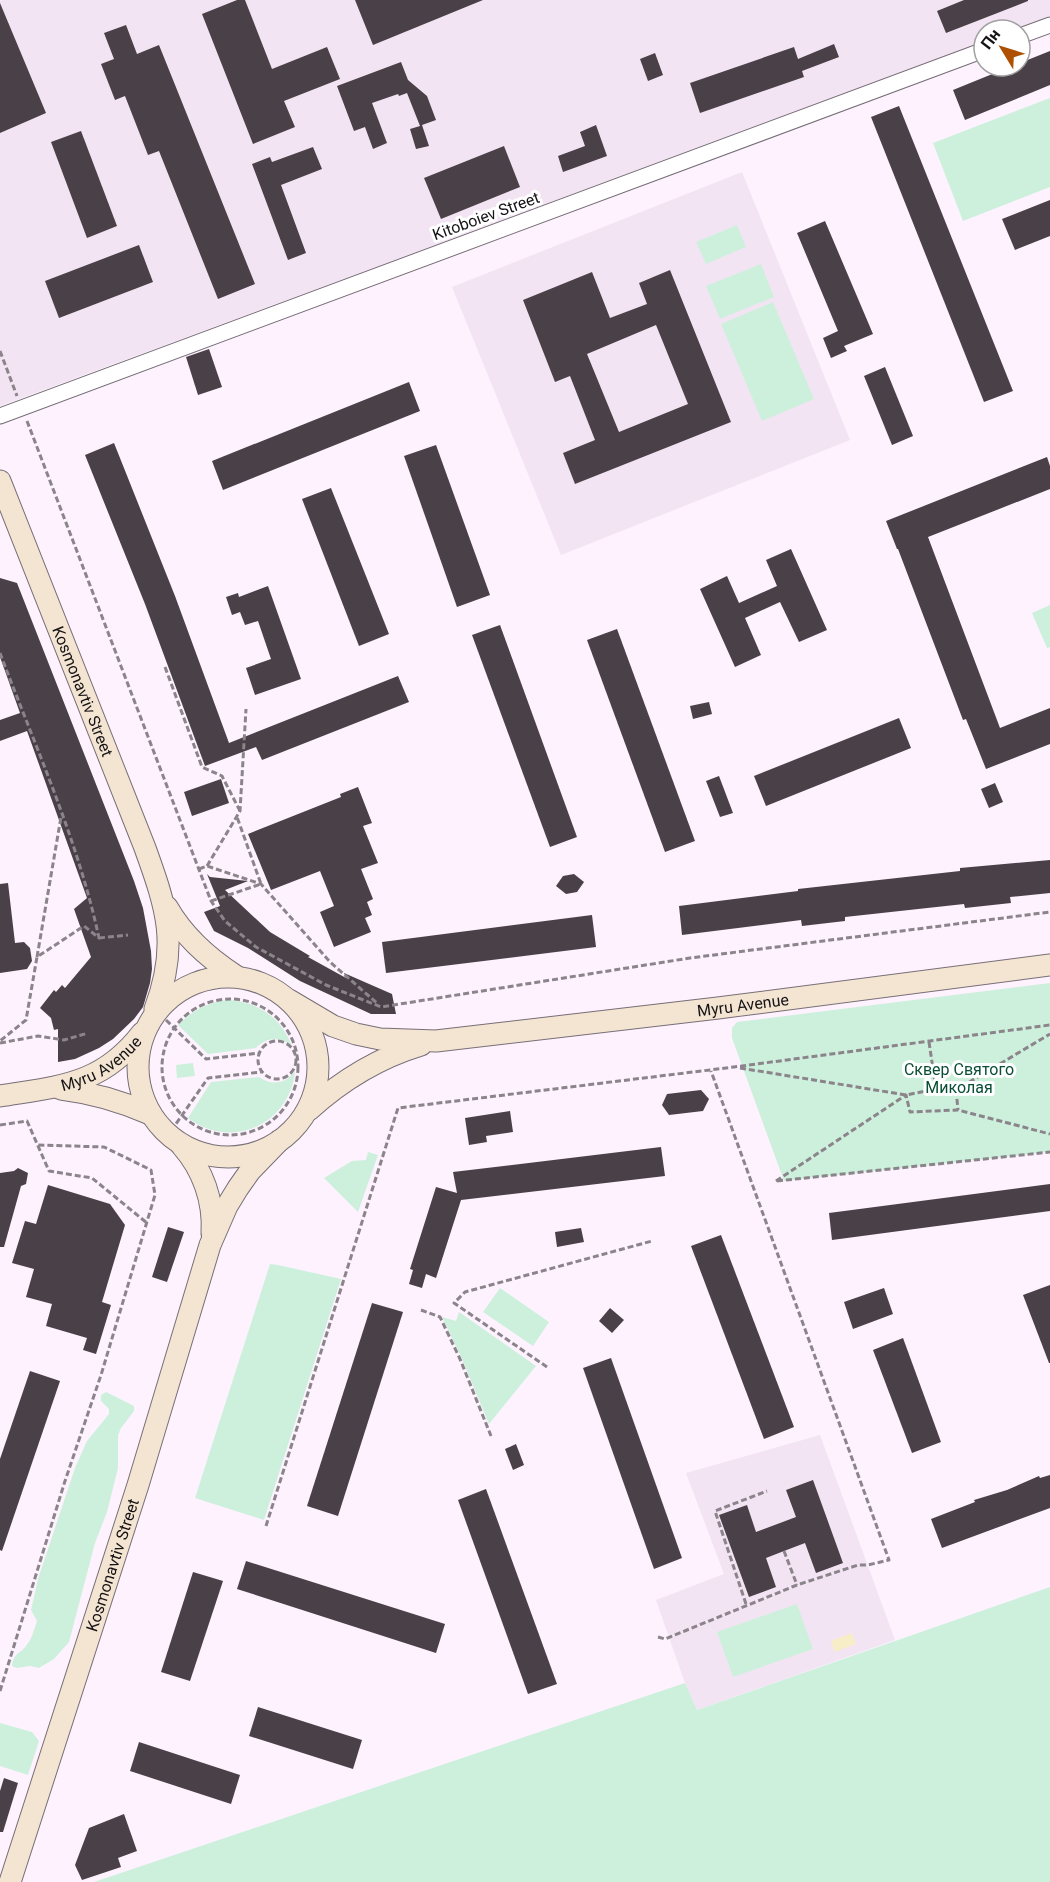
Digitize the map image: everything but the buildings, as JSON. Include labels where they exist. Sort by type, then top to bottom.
[{"type":"main road","name":"Kosmonavtiv Street","points":[[0,481],[145,848],[164,902],[168,927],[166,972],[152,1018],[139,1050],[137,1072],[141,1094],[150,1114],[190,1155],[205,1183],[212,1214],[210,1245]]},
{"type":"main road","name":"Kosmonavtiv Street","points":[[164,902],[179,925],[199,948],[236,976]]},
{"type":"main road","name":"Myru Avenue","points":[[236,976],[264,984],[333,1026],[356,1034],[381,1039],[436,1041],[718,1008],[1050,965]]},
{"type":"main road","points":[[152,1018],[176,993],[194,982],[215,977],[236,976]]},
{"type":"main road","points":[[289,1000],[311,1031],[318,1056],[317,1081],[303,1116]]},
{"type":"main road","name":"Myru Avenue","points":[[0,1096],[51,1088],[95,1075],[114,1063],[131,1047],[152,1018]]},
{"type":"main road","name":"Myru Avenue","points":[[279,1141],[328,1093],[355,1074],[385,1058],[436,1041]]},
{"type":"main road","name":"Myru Avenue","points":[[51,1088],[85,1092],[108,1098],[150,1114]]},
{"type":"main road","points":[[174,1139],[204,1154],[230,1157],[256,1152],[279,1141]]},
{"type":"main road","name":"Kosmonavtiv Street","points":[[10,1882],[138,1485],[210,1245],[227,1206],[238,1188],[250,1171],[279,1141]]},
{"type":"street","points":[[1032,32],[1050,25]]},
{"type":"street","name":"Kitoboiev Street","points":[[0,416],[972,54]]},
{"type":"path","points":[[0,351],[212,902],[225,921],[256,947],[326,985],[381,1007],[690,958],[1050,912]]},
{"type":"path","points":[[0,653],[62,815],[92,902],[99,938]]},
{"type":"path","points":[[165,667],[202,767],[222,776],[240,811]]},
{"type":"path","points":[[199,869],[207,866],[240,811],[246,709]]},
{"type":"path","points":[[0,1042],[26,1020],[62,815]]},
{"type":"path","points":[[237,817],[261,884],[330,962],[381,1007]]},
{"type":"path","points":[[207,866],[261,884]]},
{"type":"path","points":[[212,902],[261,884]]},
{"type":"path","points":[[37,957],[84,926],[99,938],[129,935]]},
{"type":"path","points":[[227,998],[248,1000],[267,1009],[283,1022],[296,1050],[298,1067],[294,1093],[279,1115],[257,1130],[244,1134],[218,1134],[193,1124],[183,1116],[165,1089],[162,1068],[165,1047],[174,1027],[188,1012],[207,1002],[227,998]]},
{"type":"path","points":[[152,1018],[174,1027],[206,1059],[260,1053]]},
{"type":"path","points":[[266,1526],[398,1108],[711,1070],[1050,1025]]},
{"type":"path","points":[[0,1042],[38,1036],[64,1040],[88,1033]]},
{"type":"path","points":[[734,1067],[906,1095],[936,1089],[956,1090],[1050,1034]]},
{"type":"path","points":[[261,1072],[258,1062],[260,1053],[268,1044],[276,1041],[296,1050]]},
{"type":"path","points":[[929,1042],[936,1089]]},
{"type":"path","points":[[174,1139],[183,1116],[208,1078],[261,1072],[280,1080],[298,1067]]},
{"type":"path","points":[[658,1637],[665,1639],[797,1585],[858,1565],[889,1560],[711,1070]]},
{"type":"path","points":[[956,1090],[958,1110]]},
{"type":"path","points":[[906,1095],[910,1112],[958,1110],[1050,1134]]},
{"type":"path","points":[[906,1095],[776,1181],[1050,1152]]},
{"type":"path","points":[[0,1125],[27,1122],[49,1171],[92,1178],[147,1223]]},
{"type":"path","points":[[0,1691],[155,1195],[151,1170],[104,1147],[38,1145]]},
{"type":"path","points":[[547,1367],[453,1303],[465,1293],[652,1241]]},
{"type":"path","points":[[421,1310],[440,1317],[460,1359],[491,1436]]},
{"type":"path","points":[[747,1605],[715,1511],[767,1491]]},
{"type":"path","points":[[784,1551],[797,1585]]},
{"type":"shaded area","points":[[1050,0],[1050,17],[1032,24],[1032,18],[972,18],[972,46],[0,406],[0,1]]},
{"type":"shaded area","points":[[742,172],[850,440],[561,555],[452,287]]},
{"type":"shaded area","points":[[820,1435],[895,1640],[697,1710],[685,1683],[656,1600],[724,1574],[686,1473]]},
{"type":"green space","points":[[1050,98],[1050,187],[963,221],[933,143]]},
{"type":"green space","points":[[737,225],[746,247],[706,264],[696,242]]},
{"type":"green space","points":[[761,264],[774,297],[720,319],[706,286]]},
{"type":"green space","points":[[773,302],[814,399],[762,421],[721,324]]},
{"type":"green space","points":[[1050,605],[1050,647],[1047,648],[1032,613]]},
{"type":"green space","name":"Сквер Святого Миколая","points":[[1050,983],[1050,1152],[784,1181],[732,1038],[732,1028],[737,1022]]},
{"type":"green space","points":[[229,1000],[250,1004],[268,1013],[282,1027],[292,1046],[274,1039],[256,1048],[208,1054],[178,1025],[201,1008]]},
{"type":"green space","points":[[193,1063],[195,1076],[177,1078],[176,1065]]},
{"type":"green space","points":[[295,1071],[291,1090],[282,1105],[271,1118],[256,1127],[240,1132],[223,1132],[205,1128],[188,1118],[211,1082],[259,1077],[269,1082],[278,1082],[287,1079]]},
{"type":"green space","points":[[368,1152],[378,1155],[358,1212],[324,1178],[352,1161],[366,1160]]},
{"type":"green space","points":[[270,1264],[341,1279],[264,1520],[195,1498]]},
{"type":"green space","points":[[500,1288],[549,1322],[533,1346],[483,1312]]},
{"type":"green space","points":[[459,1312],[536,1366],[489,1424],[442,1317],[456,1321]]},
{"type":"green space","points":[[106,1392],[134,1406],[134,1411],[118,1435],[118,1468],[107,1512],[95,1543],[69,1642],[54,1659],[39,1668],[30,1666],[17,1668],[12,1666],[14,1658],[28,1643],[37,1621],[31,1610],[38,1579],[75,1468],[87,1441],[109,1414],[109,1409],[101,1401],[101,1395]]},
{"type":"green space","points":[[1050,1587],[1050,1882],[94,1882],[685,1683],[697,1710]]},
{"type":"green space","points":[[797,1604],[813,1649],[733,1677],[717,1632]]},
{"type":"green space","points":[[0,1723],[32,1732],[39,1741],[28,1775],[0,1766]]},
{"type":"sand","points":[[852,1633],[856,1644],[835,1652],[831,1641]]}]
